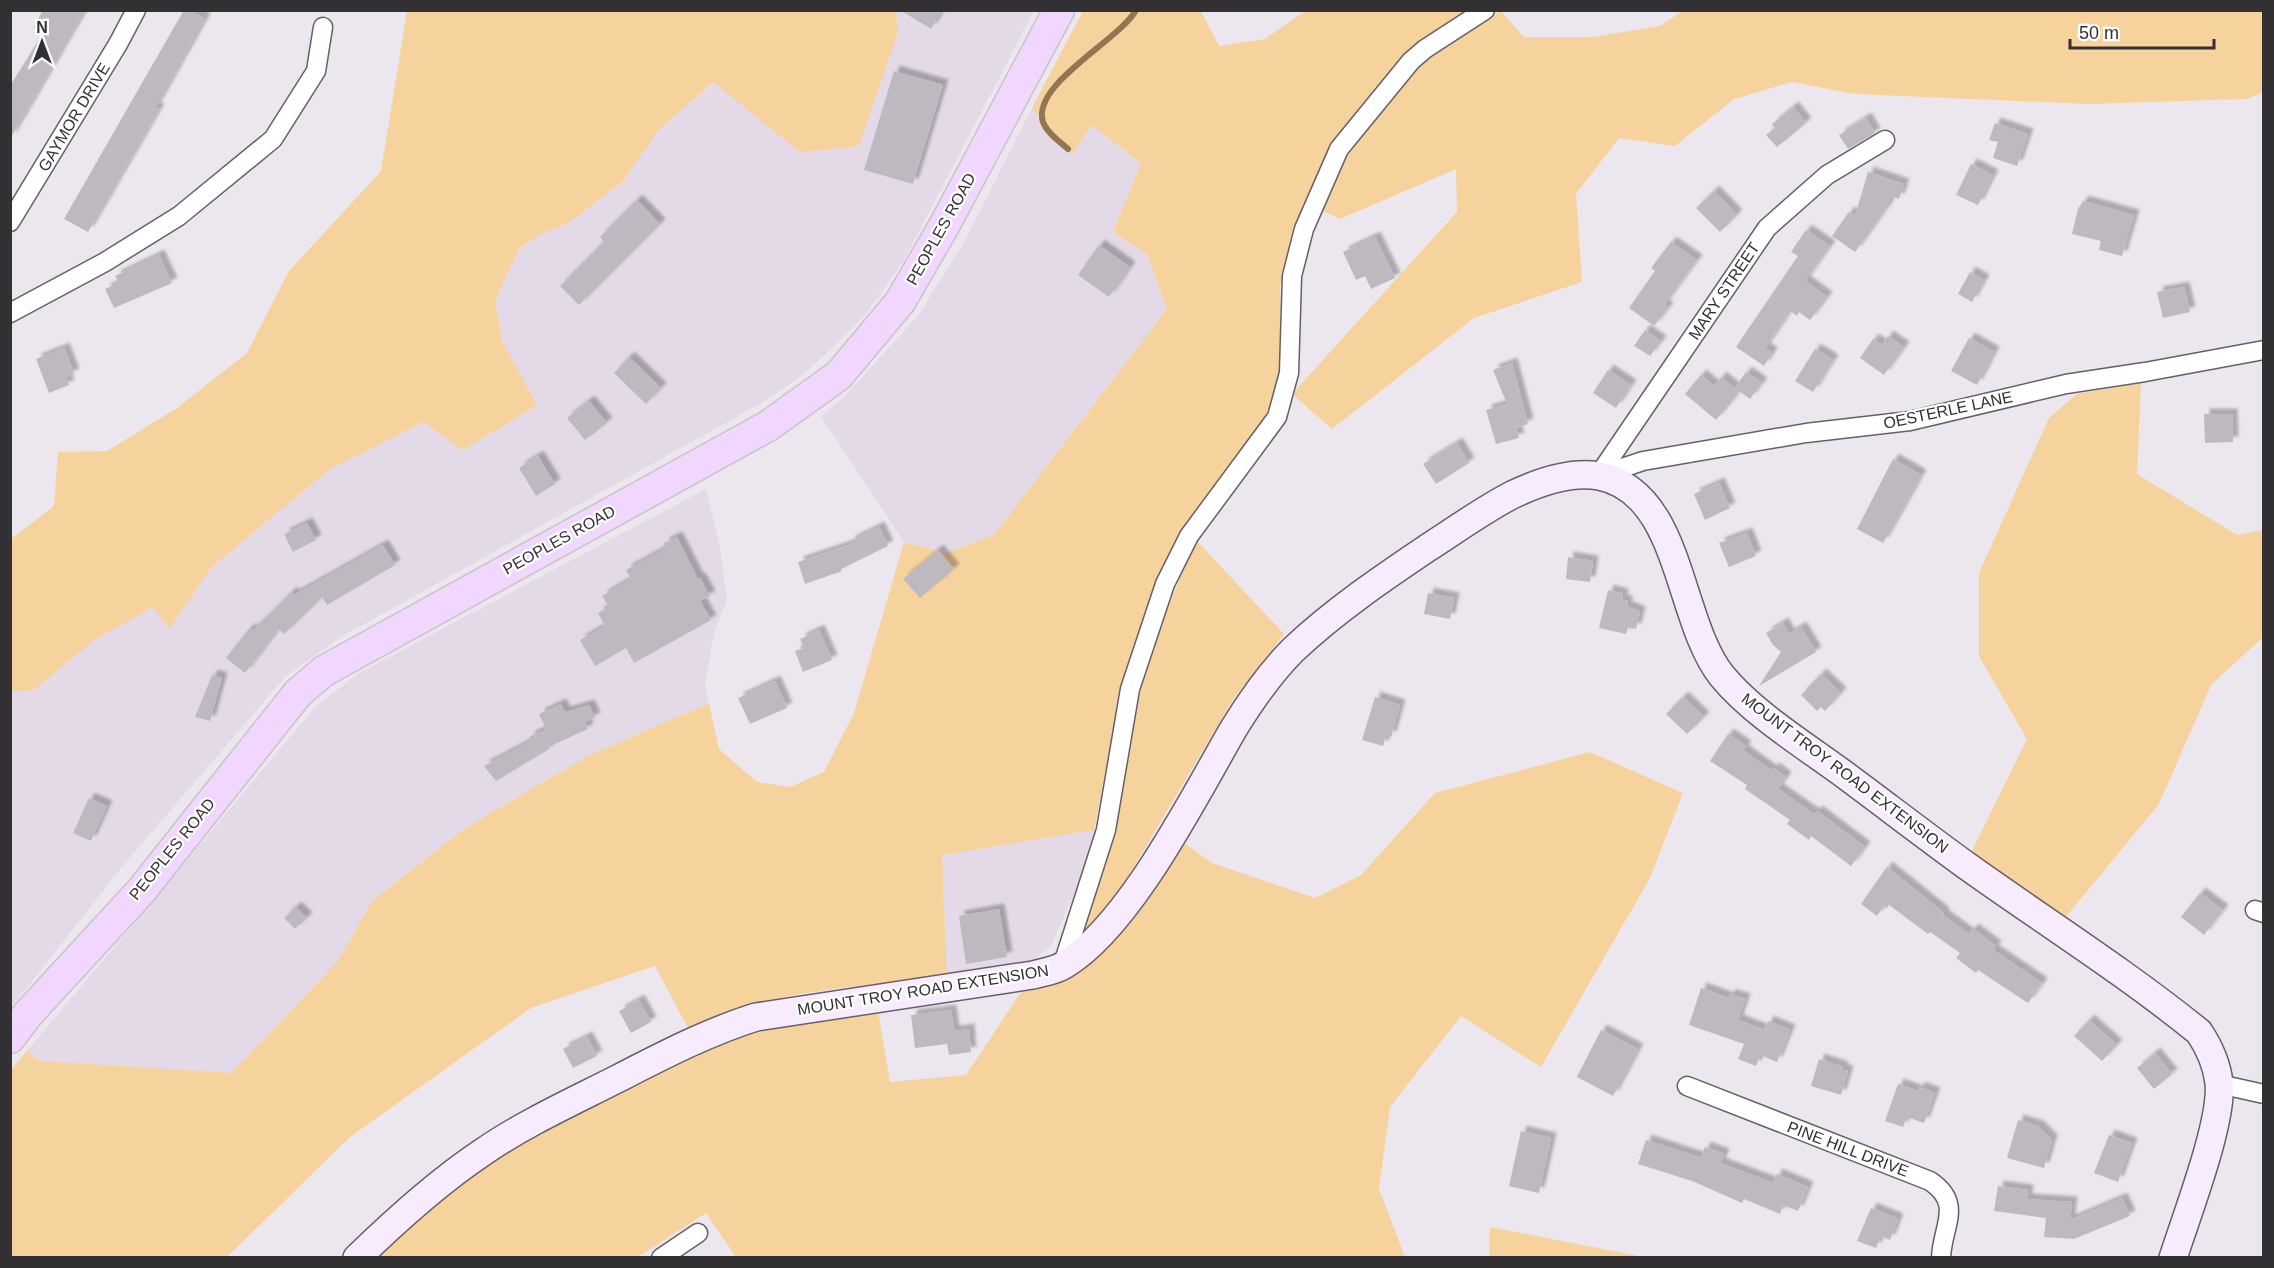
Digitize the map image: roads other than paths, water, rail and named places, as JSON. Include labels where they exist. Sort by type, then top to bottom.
[{"type":"main road","name":"PEOPLES ROAD","points":[[10,1038],[28,1014],[141,891],[298,693],[324,671],[768,426],[839,375],[900,302],[944,226],[1059,10]]},
{"type":"street","name":"GAYMOR DRIVE","points":[[10,222],[118,44],[136,10]]},
{"type":"street","points":[[1062,967],[1106,830],[1130,689],[1165,584],[1189,536],[1277,417],[1289,374],[1292,276],[1304,229],[1322,185],[1339,149],[1411,61],[1425,49],[1485,10]]},
{"type":"street","points":[[10,313],[105,262],[179,216],[273,139],[316,71],[323,27]]},
{"type":"street","name":"MARY STREET","points":[[1598,476],[1767,228],[1827,175],[1885,140]]},
{"type":"street","name":"OESTERLE LANE","points":[[1598,476],[1643,461],[1806,433],[1910,422],[2066,384],[2264,350]]},
{"type":"street","name":"MOUNT TROY ROAD EXTENSION","points":[[357,1257],[379,1236],[483,1152],[576,1100],[728,1025],[756,1017],[1021,977],[1062,967],[1094,941],[1121,911],[1171,835],[1246,708],[1290,653],[1333,616],[1401,566],[1482,512],[1515,494],[1545,482],[1564,478],[1598,476],[1629,486],[1653,514],[1672,554],[1702,642],[1722,676],[1758,710],[1965,865],[2199,1032],[2210,1048],[2219,1084],[2215,1123],[2173,1257]]},
{"type":"street","points":[[2219,1084],[2264,1094]]},
{"type":"street","name":"PINE HILL DRIVE","points":[[1687,1086],[1930,1181],[1944,1191],[1949,1206],[1949,1220],[1941,1257]]},
{"type":"street","points":[[661,1257],[698,1233]]},
{"type":"waterway","points":[[1068,149],[1047,130],[1043,122],[1043,108],[1050,93],[1079,63],[1127,22],[1136,10]]}]
